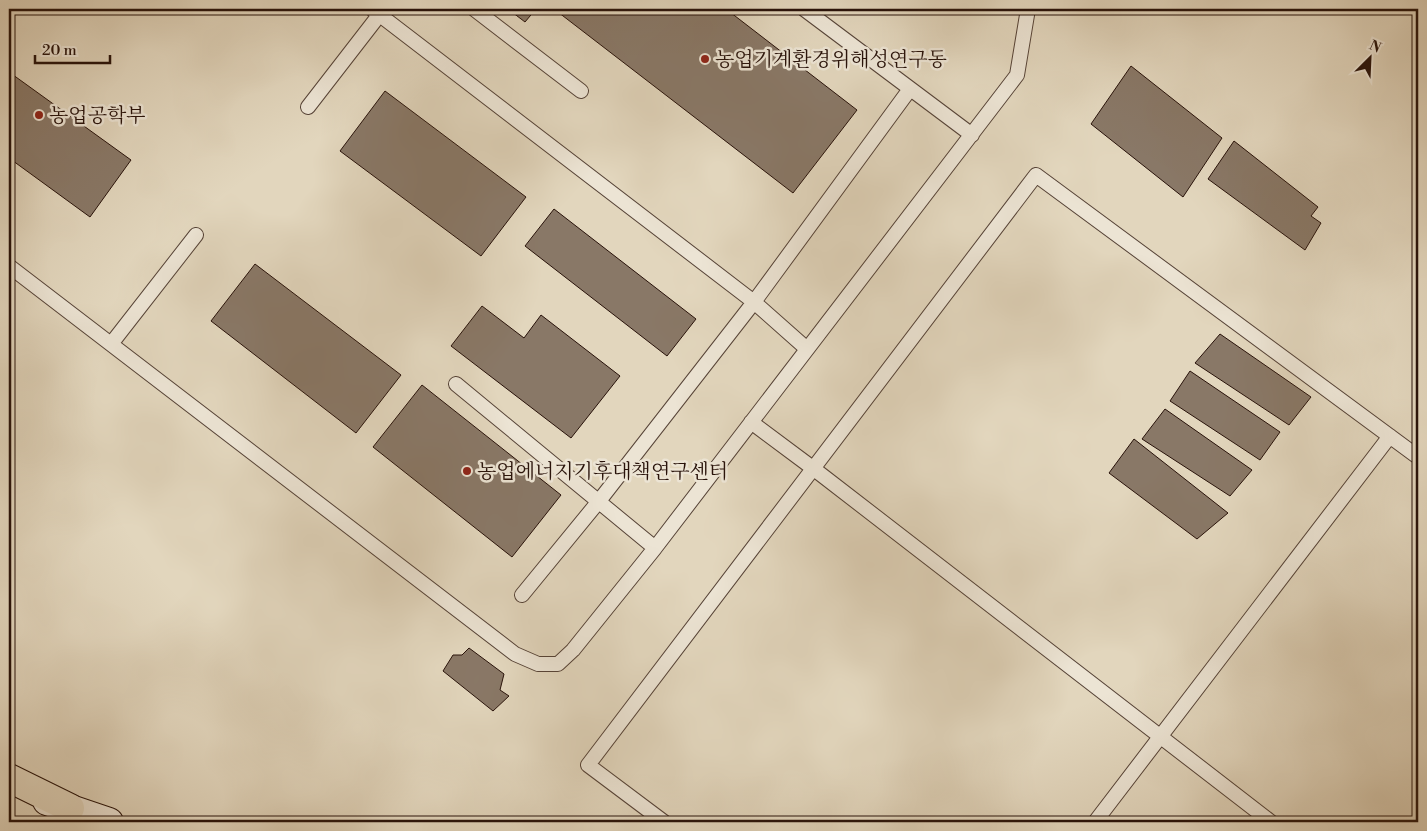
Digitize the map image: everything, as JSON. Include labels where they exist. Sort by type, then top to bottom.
[{"type":"highway","points":[[9,778],[70,808]]},
{"type":"main road","points":[[9,789],[110,822]]},
{"type":"lane","points":[[474,9],[582,92]]},
{"type":"lane","points":[[804,9],[972,135]]},
{"type":"lane","points":[[9,266],[516,654],[538,664],[558,664],[573,650],[655,548],[1017,75],[1028,9]]},
{"type":"lane","points":[[308,107],[376,12],[754,302],[807,349]]},
{"type":"lane","points":[[522,595],[599,501],[754,302],[910,88]]},
{"type":"lane","points":[[664,822],[588,765],[1036,175],[1418,457]]},
{"type":"lane","points":[[111,344],[196,236]]},
{"type":"lane","points":[[456,384],[655,548]]},
{"type":"lane","points":[[751,422],[1271,822]]},
{"type":"lane","points":[[1095,822],[1390,436]]},
{"type":"building","points":[[508,9],[536,9],[525,22]]},
{"type":"building","name":"농업기계환경위해성연구동","points":[[554,9],[726,9],[857,110],[793,193]]},
{"type":"building","points":[[1131,66],[1222,138],[1183,197],[1091,124]]},
{"type":"building","name":"농업공학부","points":[[9,72],[131,160],[90,217],[9,158]]},
{"type":"building","points":[[385,91],[526,197],[481,256],[340,151]]},
{"type":"building","points":[[1234,141],[1318,207],[1311,216],[1321,223],[1305,250],[1208,179]]},
{"type":"building","points":[[554,209],[696,319],[667,356],[525,246]]},
{"type":"building","points":[[255,264],[401,375],[356,433],[211,321]]},
{"type":"building","points":[[482,306],[524,338],[541,315],[620,376],[571,438],[451,346]]},
{"type":"building","points":[[1220,334],[1311,397],[1289,425],[1195,363]]},
{"type":"building","points":[[1190,371],[1280,432],[1260,460],[1170,401]]},
{"type":"building","name":"농업에너지기후대책연구센터","points":[[422,385],[561,495],[512,557],[373,447]]},
{"type":"building","points":[[1165,409],[1252,470],[1230,496],[1142,439]]},
{"type":"building","points":[[1134,439],[1228,513],[1197,539],[1109,473]]},
{"type":"building","points":[[469,648],[504,674],[500,690],[509,696],[493,711],[443,671],[453,655],[462,655]]},
{"type":"place","name":"농업기계환경위해성연구동","points":[[705,59]]},
{"type":"place","name":"농업공학부","points":[[39,115]]},
{"type":"place","name":"농업에너지기후대책연구센터","points":[[467,471]]}]
